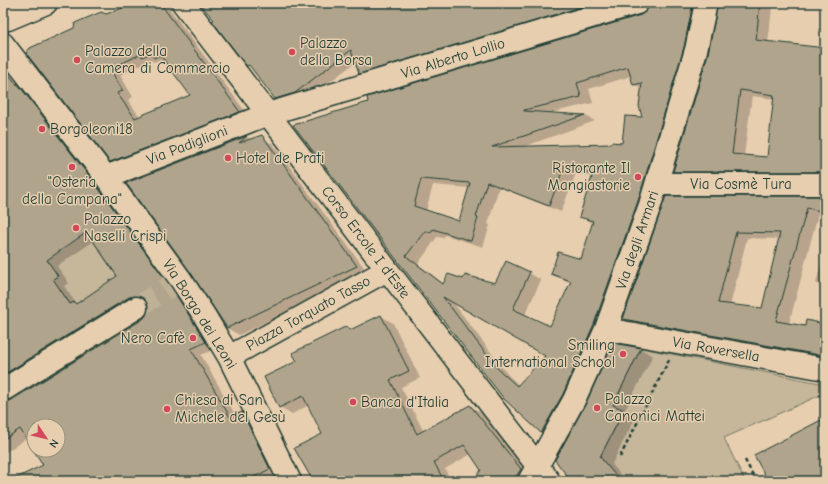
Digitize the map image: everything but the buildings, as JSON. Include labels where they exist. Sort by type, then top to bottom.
[{"type":"street","points":[[3,20],[46,3]]},
{"type":"street","name":"Corso Ercole I d'Este","points":[[183,3],[387,270],[538,476]]},
{"type":"street","name":"Via Alberto Lollio","points":[[268,114],[637,3]]},
{"type":"street","name":"Via degli Armari","points":[[538,476],[606,329],[638,241],[657,184],[696,50],[706,3]]},
{"type":"street","name":"Via Borgo dei Leoni","points":[[3,44],[106,177],[176,283],[204,315],[229,357],[290,481]]},
{"type":"street","name":"Via Padiglioni","points":[[106,177],[268,114]]},
{"type":"street","name":"Via Cosmè Tura","points":[[657,184],[825,184]]},
{"type":"street","name":"Piazza Torquato Tasso","points":[[229,357],[387,270]]},
{"type":"street","points":[[3,390],[136,308]]},
{"type":"street","name":"Via Roversella","points":[[606,329],[825,369]]},
{"type":"path","points":[[620,457],[678,342]]},
{"type":"path","points":[[745,460],[756,481]]},
{"type":"shaded area","points":[[87,232],[124,287],[76,304],[74,302],[70,304],[53,279],[58,276],[45,258]]},
{"type":"shaded area","points":[[641,348],[825,384],[825,393],[724,438],[745,481],[620,481],[600,457],[624,411],[613,405]]},
{"type":"tunnel","points":[[136,308],[171,286]]},
{"type":"place","name":"Palazzo della Borsa","points":[[292,52]]},
{"type":"place","name":"Palazzo della Camera di Commercio","points":[[77,60]]},
{"type":"place","name":"Borgoleoni18","points":[[42,129]]},
{"type":"place","name":"Hotel de Prati","points":[[228,158]]},
{"type":"place","name":"\"Osteria della Campana\"","points":[[72,167]]},
{"type":"place","name":"Ristorante Il Mangiastorie","points":[[638,177]]},
{"type":"place","name":"Palazzo Naselli Crispi","points":[[76,228]]},
{"type":"place","name":"Nero Cafè","points":[[193,338]]},
{"type":"place","name":"Smiling International School","points":[[623,354]]},
{"type":"place","name":"Banca d'Italia","points":[[353,402]]},
{"type":"place","name":"Palazzo Canonici Mattei","points":[[597,408]]},
{"type":"place","name":"Chiesa di San Michele del Gesù","points":[[167,409]]}]
